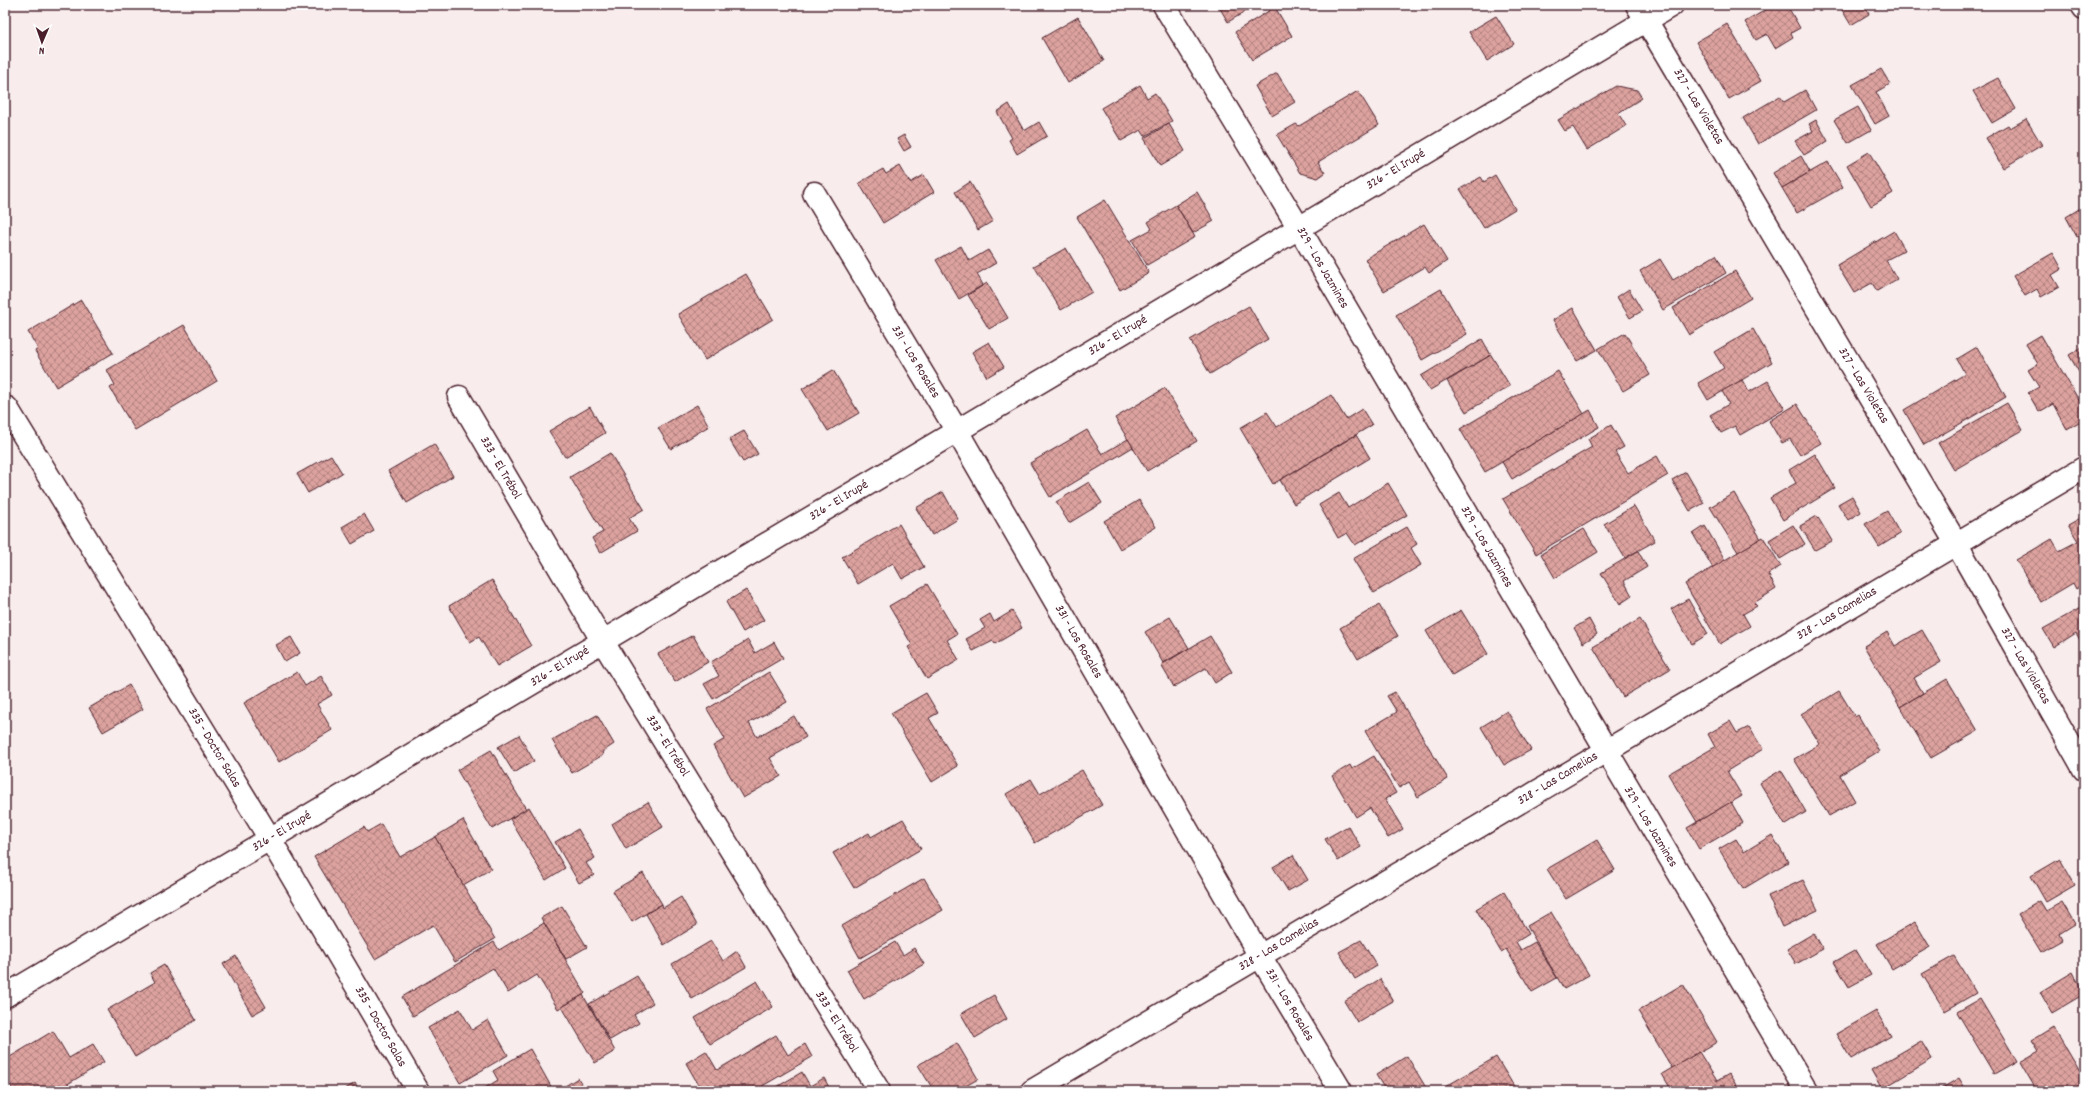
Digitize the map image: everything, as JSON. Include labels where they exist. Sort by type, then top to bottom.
[{"type":"street","name":"329 - Los Jazmines","points":[[1164,5],[1299,228],[1807,1091]]},
{"type":"street","name":"326 - El Irupé","points":[[5,996],[1299,228],[1642,12],[1672,5]]},
{"type":"street","name":"327 - Las Violetas","points":[[1642,12],[1956,544],[2084,769]]},
{"type":"street","name":"331 - Los Rosales","points":[[814,193],[957,432],[1260,956],[1341,1091]]},
{"type":"street","name":"333 - El Trébol","points":[[459,397],[603,642],[879,1091]]},
{"type":"street","name":"335 - Doctor Salas","points":[[7,408],[270,839],[418,1091]]},
{"type":"street","name":"328 - Las Camelias","points":[[1032,1091],[2084,468]]},
{"type":"building","points":[[1218,5],[1256,5],[1228,22]]},
{"type":"building","points":[[1774,5],[1787,5],[1800,28],[1791,33],[1793,37],[1775,48],[1767,34],[1756,40],[1745,22]]},
{"type":"building","points":[[1839,5],[1864,5],[1869,14],[1851,25]]},
{"type":"building","points":[[1885,5],[1897,5],[1888,10]]},
{"type":"building","points":[[1275,7],[1292,36],[1252,60],[1235,32]]},
{"type":"building","points":[[1496,16],[1514,44],[1487,61],[1469,32]]},
{"type":"building","points":[[1078,17],[1104,61],[1068,83],[1042,38]]},
{"type":"building","points":[[1727,24],[1761,81],[1729,99],[1696,42]]},
{"type":"building","points":[[1881,69],[1890,84],[1876,92],[1889,116],[1875,124],[1852,85]]},
{"type":"building","points":[[1277,73],[1295,102],[1272,116],[1255,86]]},
{"type":"building","points":[[1998,78],[2016,109],[1992,123],[1973,91]]},
{"type":"building","points":[[1140,85],[1147,98],[1155,93],[1172,121],[1145,136],[1141,130],[1121,141],[1101,108]]},
{"type":"building","points":[[1616,86],[1637,90],[1642,98],[1618,113],[1626,126],[1587,150],[1573,127],[1565,131],[1558,120]]},
{"type":"building","points":[[1805,90],[1816,110],[1758,144],[1743,118],[1780,96],[1784,102]]},
{"type":"building","points":[[1358,91],[1379,125],[1318,162],[1325,173],[1318,178],[1300,173],[1277,135],[1296,124],[1299,126]]},
{"type":"building","points":[[1009,104],[1024,131],[1039,122],[1047,136],[1017,154],[1009,140],[1012,138],[997,112]]},
{"type":"building","points":[[1858,107],[1871,130],[1848,143],[1834,120]]},
{"type":"building","points":[[2026,119],[2042,145],[2003,168],[1986,138],[2008,125],[2010,128]]},
{"type":"building","points":[[1816,120],[1828,141],[1804,155],[1795,141],[1813,131],[1809,124]]},
{"type":"building","points":[[1169,124],[1185,151],[1160,166],[1144,138]]},
{"type":"building","points":[[904,135],[911,147],[904,151],[897,139]]},
{"type":"building","points":[[1869,152],[1893,193],[1871,206],[1847,165]]},
{"type":"building","points":[[1801,156],[1810,172],[1782,188],[1773,173]]},
{"type":"building","points":[[1828,162],[1843,187],[1797,213],[1782,188]]},
{"type":"building","points":[[900,166],[910,183],[924,175],[934,192],[883,223],[859,183],[883,169],[886,174]]},
{"type":"building","points":[[1495,175],[1515,209],[1484,228],[1460,189],[1481,177],[1484,182]]},
{"type":"building","points":[[970,182],[993,221],[978,230],[955,192]]},
{"type":"building","points":[[1197,192],[1214,221],[1193,233],[1176,205]]},
{"type":"building","points":[[1105,200],[1149,273],[1120,290],[1077,217]]},
{"type":"building","points":[[1176,205],[1195,237],[1147,265],[1132,240],[1152,229],[1148,222]]},
{"type":"building","points":[[2084,206],[2084,233],[2077,237],[2066,217]]},
{"type":"building","points":[[1424,224],[1447,261],[1429,273],[1425,267],[1384,291],[1365,259]]},
{"type":"building","points":[[1894,231],[1905,250],[1886,260],[1897,279],[1877,291],[1872,283],[1854,293],[1837,265]]},
{"type":"building","points":[[961,246],[969,261],[988,250],[996,263],[977,274],[983,285],[959,299],[936,260]]},
{"type":"building","points":[[1066,248],[1092,292],[1061,310],[1034,266]]},
{"type":"building","points":[[2053,253],[2062,269],[2052,275],[2059,287],[2041,297],[2037,289],[2025,296],[2013,276]]},
{"type":"building","points":[[1716,255],[1726,273],[1663,310],[1640,271],[1660,259],[1673,280]]},
{"type":"building","points":[[1735,271],[1751,298],[1689,335],[1673,308]]},
{"type":"building","points":[[746,274],[773,319],[705,360],[678,314]]},
{"type":"building","points":[[987,283],[1008,318],[989,329],[968,295]]},
{"type":"building","points":[[1441,289],[1467,334],[1422,360],[1396,315]]},
{"type":"building","points":[[1629,289],[1642,311],[1630,318],[1617,297]]},
{"type":"building","points":[[81,300],[113,353],[56,387],[35,351],[38,349],[28,332]]},
{"type":"building","points":[[1249,306],[1268,339],[1210,374],[1190,340]]},
{"type":"building","points":[[1573,308],[1597,350],[1577,361],[1553,320]]},
{"type":"building","points":[[184,325],[217,381],[135,430],[110,388],[115,385],[107,370]]},
{"type":"building","points":[[1753,329],[1772,362],[1708,400],[1698,383],[1724,368],[1714,352]]},
{"type":"building","points":[[1625,333],[1650,375],[1623,391],[1598,349]]},
{"type":"building","points":[[2041,335],[2084,409],[2084,419],[2067,429],[2053,404],[2039,412],[2028,393],[2039,387],[2028,370],[2038,364],[2026,344]]},
{"type":"building","points":[[1482,339],[1491,355],[1430,390],[1421,376]]},
{"type":"building","points":[[989,342],[1004,367],[987,377],[972,352]]},
{"type":"building","points":[[2084,346],[2084,381],[2069,355]]},
{"type":"building","points":[[1977,347],[2006,397],[1924,445],[1904,410],[1965,374],[1957,359]]},
{"type":"building","points":[[1491,355],[1510,386],[1466,412],[1447,381]]},
{"type":"building","points":[[833,370],[859,413],[828,431],[802,389]]},
{"type":"building","points":[[1558,371],[1584,414],[1485,472],[1460,429]]},
{"type":"building","points":[[1742,380],[1749,392],[1768,381],[1785,409],[1740,435],[1735,426],[1721,433],[1710,415],[1729,404],[1722,391]]},
{"type":"building","points":[[1165,388],[1197,441],[1147,471],[1115,418]]},
{"type":"building","points":[[1331,395],[1346,419],[1362,409],[1372,425],[1273,484],[1240,428],[1267,412],[1277,427]]},
{"type":"building","points":[[2007,403],[2023,430],[1954,470],[1938,443]]},
{"type":"building","points":[[1797,404],[1821,443],[1800,455],[1790,439],[1782,443],[1769,421]]},
{"type":"building","points":[[697,405],[709,426],[671,449],[658,428]]},
{"type":"building","points":[[590,407],[605,433],[565,457],[549,431]]},
{"type":"building","points":[[1590,410],[1599,427],[1512,479],[1502,462]]},
{"type":"building","points":[[1611,425],[1624,447],[1615,452],[1628,473],[1657,456],[1668,475],[1536,554],[1503,499],[1592,447],[1588,439]]},
{"type":"building","points":[[1087,430],[1102,454],[1128,439],[1133,447],[1050,497],[1030,463]]},
{"type":"building","points":[[744,431],[758,454],[743,462],[729,439]]},
{"type":"building","points":[[1356,435],[1370,458],[1294,504],[1280,480]]},
{"type":"building","points":[[434,444],[453,476],[407,503],[388,471]]},
{"type":"building","points":[[610,453],[644,509],[629,518],[637,531],[600,553],[592,538],[603,532],[570,477]]},
{"type":"building","points":[[1815,454],[1835,488],[1783,520],[1770,498],[1796,483],[1789,470]]},
{"type":"building","points":[[331,455],[342,473],[308,493],[297,474]]},
{"type":"building","points":[[1686,472],[1704,503],[1690,511],[1672,480]]},
{"type":"building","points":[[1089,482],[1102,503],[1069,523],[1056,502]]},
{"type":"building","points":[[1388,483],[1407,515],[1355,545],[1347,533],[1338,538],[1319,505],[1339,493],[1348,508]]},
{"type":"building","points":[[943,492],[958,519],[932,535],[916,508]]},
{"type":"building","points":[[1734,493],[1761,539],[1738,552],[1710,507]]},
{"type":"building","points":[[1852,496],[1861,512],[1848,520],[1838,504]]},
{"type":"building","points":[[1139,500],[1156,527],[1120,549],[1104,521]]},
{"type":"building","points":[[1634,506],[1655,541],[1625,558],[1604,524]]},
{"type":"building","points":[[1887,511],[1900,534],[1879,547],[1865,524]]},
{"type":"building","points":[[364,514],[374,531],[352,544],[342,527]]},
{"type":"building","points":[[1817,516],[1832,541],[1815,550],[1800,526]]},
{"type":"building","points":[[2084,516],[2084,584],[2076,589],[2073,583],[2041,602],[2016,560],[2052,539],[2059,551],[2078,541],[2068,525]]},
{"type":"building","points":[[899,524],[924,567],[902,579],[893,563],[858,584],[842,557]]},
{"type":"building","points":[[1793,525],[1805,544],[1780,559],[1769,540]]},
{"type":"building","points":[[1705,526],[1725,560],[1713,568],[1693,534]]},
{"type":"building","points":[[1407,527],[1417,544],[1411,548],[1421,565],[1374,593],[1353,559]]},
{"type":"building","points":[[1584,529],[1598,552],[1555,578],[1541,554]]},
{"type":"building","points":[[1763,537],[1781,566],[1768,574],[1776,589],[1754,603],[1757,606],[1743,614],[1750,626],[1720,644],[1685,584]]},
{"type":"building","points":[[1638,551],[1647,567],[1624,581],[1632,596],[1620,604],[1601,573]]},
{"type":"building","points":[[492,580],[531,646],[497,666],[479,637],[470,642],[449,606]]},
{"type":"building","points":[[927,584],[957,634],[947,640],[959,660],[927,679],[908,647],[912,645],[889,606]]},
{"type":"building","points":[[746,590],[764,620],[743,632],[726,602]]},
{"type":"building","points":[[1688,599],[1708,634],[1692,644],[1671,609]]},
{"type":"building","points":[[1379,605],[1398,636],[1358,659],[1340,628]]},
{"type":"building","points":[[2084,606],[2084,647],[2076,633],[2054,647],[2043,629]]},
{"type":"building","points":[[1461,610],[1488,654],[1452,675],[1426,631]]},
{"type":"building","points":[[1012,611],[1022,628],[995,644],[993,641],[973,651],[966,639],[985,628],[980,620],[990,614],[994,622]]},
{"type":"building","points":[[1170,617],[1189,648],[1163,663],[1145,632]]},
{"type":"building","points":[[1589,619],[1597,634],[1583,643],[1574,628]]},
{"type":"building","points":[[1640,619],[1670,669],[1623,697],[1593,647]]},
{"type":"building","points":[[1922,630],[1941,662],[1914,678],[1923,693],[1900,707],[1864,646],[1887,632],[1895,646]]},
{"type":"building","points":[[693,635],[708,662],[675,682],[658,654]]},
{"type":"building","points":[[1210,636],[1232,672],[1215,683],[1206,668],[1174,687],[1161,665]]},
{"type":"building","points":[[291,637],[300,653],[285,662],[276,645]]},
{"type":"building","points":[[748,640],[755,653],[774,642],[783,658],[713,699],[704,684],[719,676],[711,662]]},
{"type":"building","points":[[297,672],[305,686],[321,676],[332,695],[317,704],[332,730],[279,762],[244,703]]},
{"type":"building","points":[[769,672],[787,702],[749,723],[757,737],[794,716],[806,737],[770,758],[781,776],[743,798],[713,746],[725,739],[707,709]]},
{"type":"building","points":[[1947,679],[1978,731],[1931,758],[1900,707]]},
{"type":"building","points":[[129,685],[143,709],[103,732],[89,708]]},
{"type":"building","points":[[1839,691],[1855,717],[1858,715],[1879,751],[1840,775],[1855,801],[1829,816],[1794,759],[1820,744],[1801,714]]},
{"type":"building","points":[[1395,692],[1448,779],[1418,797],[1409,782],[1399,788],[1365,731],[1397,712],[1387,696]]},
{"type":"building","points":[[926,693],[938,713],[929,718],[958,766],[932,782],[891,713]]},
{"type":"building","points":[[1507,711],[1531,750],[1504,765],[1481,727]]},
{"type":"building","points":[[597,715],[614,744],[602,752],[603,755],[572,773],[552,740]]},
{"type":"building","points":[[1730,721],[1737,733],[1749,727],[1763,749],[1727,771],[1742,796],[1697,822],[1668,774],[1715,747],[1708,734]]},
{"type":"building","points":[[519,735],[534,761],[514,773],[498,747]]},
{"type":"building","points":[[491,750],[526,809],[492,829],[457,770]]},
{"type":"building","points":[[1374,756],[1396,793],[1385,799],[1403,829],[1388,838],[1370,808],[1356,817],[1332,776],[1350,765],[1352,769]]},
{"type":"building","points":[[1082,770],[1102,805],[1035,843],[1006,794],[1031,779],[1040,794]]},
{"type":"building","points":[[1781,770],[1806,812],[1785,825],[1760,783]]},
{"type":"building","points":[[648,802],[663,827],[626,849],[612,824]]},
{"type":"building","points":[[1731,802],[1743,823],[1699,849],[1687,828]]},
{"type":"building","points":[[529,807],[565,868],[546,880],[510,819]]},
{"type":"building","points":[[903,819],[921,849],[854,888],[833,853],[869,833],[871,837]]},
{"type":"building","points":[[463,820],[491,869],[463,885],[435,837]]},
{"type":"building","points":[[381,824],[400,857],[435,837],[495,939],[455,962],[433,925],[375,959],[314,857],[364,827],[367,832]]},
{"type":"building","points":[[1348,826],[1361,847],[1338,861],[1325,839]]},
{"type":"building","points":[[578,829],[595,858],[586,863],[594,875],[579,883],[555,842]]},
{"type":"building","points":[[1772,835],[1788,862],[1743,889],[1719,849],[1736,839],[1744,852]]},
{"type":"building","points":[[1597,840],[1615,870],[1566,899],[1547,869]]},
{"type":"building","points":[[1293,855],[1308,880],[1288,891],[1273,867]]},
{"type":"building","points":[[2060,859],[2075,885],[2046,902],[2031,876]]},
{"type":"building","points":[[643,873],[662,904],[632,922],[613,891]]},
{"type":"building","points":[[924,878],[943,910],[860,958],[842,926]]},
{"type":"building","points":[[1803,880],[1818,910],[1782,927],[1768,896]]},
{"type":"building","points":[[1504,892],[1529,934],[1516,942],[1521,950],[1535,942],[1557,978],[1532,992],[1506,949],[1501,952],[1476,909]]},
{"type":"building","points":[[681,897],[697,925],[664,945],[646,914],[662,904],[663,908]]},
{"type":"building","points":[[2040,901],[2046,911],[2062,902],[2075,924],[2059,934],[2062,940],[2041,952],[2018,914]]},
{"type":"building","points":[[562,906],[587,947],[566,959],[541,918]]},
{"type":"building","points":[[1551,912],[1589,975],[1564,989],[1527,926]]},
{"type":"building","points":[[1915,922],[1930,947],[1892,969],[1877,944]]},
{"type":"building","points":[[544,923],[585,993],[583,995],[558,1009],[537,975],[508,993],[493,968],[413,1016],[402,997],[494,942],[499,950]]},
{"type":"building","points":[[1814,933],[1823,949],[1796,964],[1787,949]]},
{"type":"building","points":[[1361,940],[1377,966],[1355,979],[1339,952]]},
{"type":"building","points":[[711,941],[723,961],[737,951],[746,967],[692,999],[672,964]]},
{"type":"building","points":[[895,942],[903,955],[914,948],[924,964],[864,999],[847,970]]},
{"type":"building","points":[[1856,950],[1871,975],[1849,987],[1834,962]]},
{"type":"building","points":[[236,956],[266,1007],[252,1015],[223,964]]},
{"type":"building","points":[[1954,956],[1976,993],[1945,1011],[1922,974]]},
{"type":"building","points":[[164,965],[196,1020],[135,1057],[107,1010],[155,982],[150,973]]},
{"type":"building","points":[[2073,972],[2084,994],[2052,1013],[2040,992]]},
{"type":"building","points":[[637,976],[653,1003],[634,1015],[639,1023],[610,1040],[589,1004]]},
{"type":"building","points":[[1380,979],[1393,1001],[1357,1022],[1344,1001]]},
{"type":"building","points":[[757,981],[773,1007],[710,1044],[695,1018]]},
{"type":"building","points":[[1683,984],[1717,1042],[1672,1068],[1638,1011]]},
{"type":"building","points":[[583,995],[615,1051],[595,1063],[562,1007]]},
{"type":"building","points":[[994,995],[1007,1019],[975,1038],[961,1014]]},
{"type":"building","points":[[1980,999],[2017,1061],[1994,1074],[1957,1012]]},
{"type":"building","points":[[460,1009],[472,1030],[488,1020],[508,1055],[460,1083],[428,1028]]},
{"type":"building","points":[[1876,1011],[1891,1036],[1851,1059],[1836,1034]]},
{"type":"building","points":[[2053,1027],[2084,1079],[2084,1091],[2037,1091],[2020,1062],[2039,1051],[2032,1040]]},
{"type":"building","points":[[53,1031],[69,1058],[93,1044],[104,1062],[56,1091],[13,1091],[5,1078],[5,1060]]},
{"type":"building","points":[[776,1035],[788,1055],[805,1044],[812,1057],[754,1091],[702,1091],[686,1063],[706,1051],[717,1070]]},
{"type":"building","points":[[1921,1041],[1932,1059],[1882,1089],[1871,1070]]},
{"type":"building","points":[[957,1043],[978,1079],[957,1091],[934,1091],[918,1065]]},
{"type":"building","points":[[530,1049],[553,1090],[480,1091],[498,1080],[493,1071]]},
{"type":"building","points":[[1699,1052],[1717,1081],[1729,1074],[1740,1091],[1672,1091],[1662,1074]]},
{"type":"building","points":[[1407,1056],[1428,1091],[1386,1091],[1376,1075]]},
{"type":"building","points":[[1496,1057],[1517,1091],[1438,1091]]},
{"type":"building","points":[[802,1072],[810,1086],[824,1078],[831,1091],[770,1091]]},
{"type":"building","points":[[578,1078],[586,1091],[557,1091]]},
{"type":"building","points":[[1959,1078],[1967,1091],[1937,1091]]},
{"type":"building","points":[[355,1083],[360,1091],[342,1091]]}]
